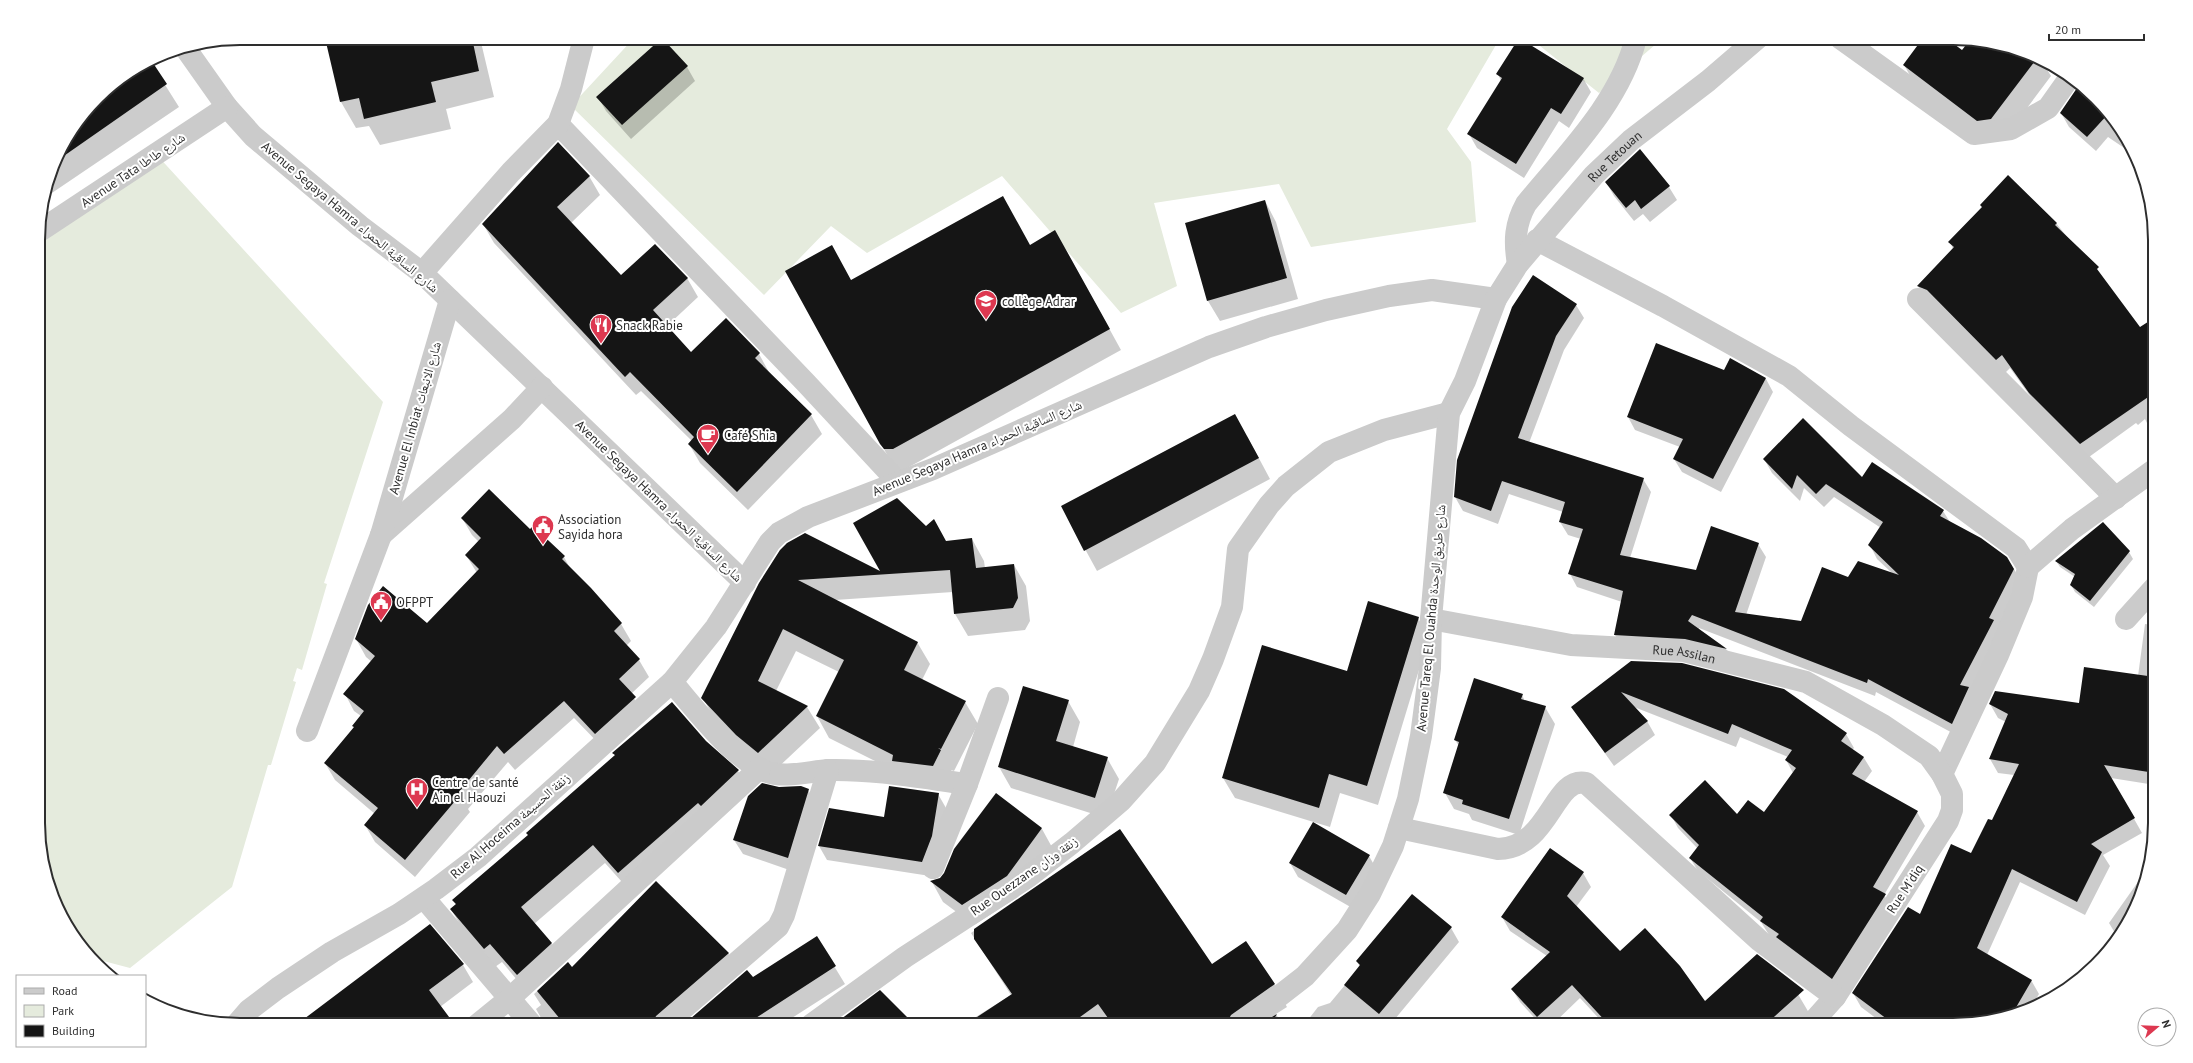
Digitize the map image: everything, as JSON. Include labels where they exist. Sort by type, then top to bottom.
[{"type":"street","points":[[422,273],[511,172],[558,124],[571,89],[582,45]]},
{"type":"street","points":[[1518,264],[1515,244],[1520,215],[1526,204],[1581,137],[1609,98],[1628,62],[1634,45]]},
{"type":"street","name":"Rue Tetouan","points":[[1496,299],[1518,264],[1594,175],[1631,140],[1708,81],[1750,45]]},
{"type":"street","points":[[1850,45],[1974,134],[2011,129],[2048,108],[2067,81]]},
{"type":"street","name":"Avenue Segaya Hamra شارع الساقية الحمراء","points":[[188,52],[227,107],[253,136],[304,179],[422,273],[542,387],[603,449],[745,583],[757,559],[779,533],[808,517],[898,482],[1209,347],[1266,327],[1326,310],[1389,296],[1432,290],[1496,299]]},
{"type":"street","name":"Avenue Tata شارع طاطا","points":[[45,227],[227,107]]},
{"type":"street","points":[[558,124],[806,382],[898,482]]},
{"type":"street","points":[[1537,240],[1663,306],[1789,376],[1851,426],[2009,541],[2016,548],[2028,567]]},
{"type":"street","name":"Avenue Tareq El Ouahda شارع طريق الوحدة","points":[[1249,1018],[1266,1007],[1305,976],[1347,930],[1370,894],[1393,846],[1408,799],[1421,736],[1430,668],[1431,619],[1449,413],[1465,381],[1496,299]]},
{"type":"street","points":[[1918,299],[2116,498]]},
{"type":"street","name":"Avenue El Inbiat شارع الانبعاث","points":[[306,731],[381,535],[450,300]]},
{"type":"street","name":"Avenue El Inbiat شارع الانبعاث","points":[[381,535],[512,419],[542,387]]},
{"type":"street","name":"Rue Ouezzane زنقة وزان","points":[[820,1018],[905,957],[1028,877],[1120,801],[1155,763],[1199,690],[1213,659],[1232,607],[1238,549],[1269,505],[1286,486],[1329,452],[1384,430],[1449,413]]},
{"type":"street","points":[[1942,774],[1998,655],[2022,597],[2028,567],[2072,529],[2148,474]]},
{"type":"street","name":"Rue Al Hoceima زنقة الحسيمة","points":[[242,1018],[249,1010],[278,988],[332,952],[424,898],[478,857],[672,682],[716,626],[745,583]]},
{"type":"street","points":[[2126,619],[2148,595]]},
{"type":"street","name":"Rue Assilan","points":[[1431,619],[1571,645],[1684,651],[1806,682],[1884,725],[1919,748]]},
{"type":"street","points":[[672,682],[721,737],[753,765],[767,772],[789,774],[828,770],[887,773],[967,784]]},
{"type":"street","points":[[933,868],[967,784],[998,698]]},
{"type":"street","name":"Rue M'diq","points":[[1816,1018],[1835,997],[1948,822],[1952,799],[1950,789],[1942,774],[1929,756],[1919,748]]},
{"type":"street","points":[[486,1018],[509,999],[760,768]]},
{"type":"street","points":[[672,1018],[778,926],[784,915],[828,770]]},
{"type":"street","points":[[1399,828],[1498,849],[1510,849],[1535,834],[1563,792],[1574,783],[1586,783],[1760,941],[1835,997]]},
{"type":"street","points":[[424,898],[526,1018]]},
{"type":"green space","points":[[628,45],[1496,45],[1447,129],[1471,162],[1476,222],[1311,247],[1279,184],[1154,203],[1177,286],[1121,313],[1002,176],[867,253],[831,226],[764,295],[571,106]]},
{"type":"green space","points":[[1539,45],[1655,45],[1599,93]]},
{"type":"green space","points":[[156,154],[383,402],[324,583],[327,584],[302,670],[297,668],[293,681],[296,682],[271,765],[268,765],[232,887],[130,968],[102,960],[78,932],[65,909],[55,886],[45,836],[45,240]]},
{"type":"building","points":[[327,45],[473,45],[479,71],[431,82],[436,102],[364,119],[359,98],[340,102]]},
{"type":"building","points":[[654,45],[668,45],[688,66],[622,125],[596,97]]},
{"type":"building","points":[[1515,45],[1530,45],[1584,78],[1561,114],[1551,108],[1516,164],[1467,134],[1502,78],[1496,74]]},
{"type":"building","points":[[1918,45],[1955,45],[1962,50],[1966,45],[2016,55],[2034,63],[1991,119],[1977,121],[1903,65]]},
{"type":"building","points":[[154,65],[167,84],[64,156],[78,131],[93,111],[111,93],[131,78]]},
{"type":"building","points":[[2077,89],[2105,117],[2087,137],[2060,113]]},
{"type":"building","points":[[558,142],[590,176],[557,207],[621,275],[655,244],[688,278],[653,310],[691,352],[726,318],[760,353],[755,358],[812,414],[737,492],[688,444],[694,437],[630,372],[625,377],[482,224]]},
{"type":"building","points":[[1640,149],[1670,186],[1641,209],[1635,200],[1626,208],[1605,182]]},
{"type":"building","points":[[2008,175],[2057,223],[2055,225],[2099,267],[2097,269],[2140,327],[2148,322],[2148,397],[2080,444],[2029,393],[2002,355],[1996,360],[1927,290],[1917,286],[1954,247],[1948,242],[1982,207],[1980,205]]},
{"type":"building","name":"collège Adrar","points":[[1003,196],[1030,245],[1055,230],[1110,329],[893,449],[884,449],[785,271],[832,245],[851,280]]},
{"type":"building","points":[[1265,200],[1287,278],[1207,301],[1185,223]]},
{"type":"building","points":[[1533,275],[1577,304],[1556,336],[1518,438],[1644,478],[1620,555],[1696,570],[1711,526],[1759,543],[1735,612],[1801,621],[1822,567],[1848,577],[1858,561],[1899,575],[1868,545],[1883,522],[1826,484],[1816,494],[1797,475],[1792,489],[1763,459],[1803,418],[1862,477],[1872,462],[1944,510],[1940,516],[1981,538],[2007,557],[2014,569],[1989,618],[1994,620],[1960,685],[1969,687],[1952,724],[1868,679],[1867,683],[1692,615],[1688,621],[1727,649],[1685,639],[1614,635],[1623,591],[1568,574],[1583,529],[1559,522],[1565,502],[1502,481],[1491,511],[1454,497],[1457,460],[1512,307]]},
{"type":"building","points":[[1656,343],[1724,370],[1730,358],[1766,378],[1713,479],[1673,459],[1683,439],[1627,417]]},
{"type":"building","points":[[1235,414],[1259,458],[1084,551],[1061,506]]},
{"type":"building","points":[[489,489],[530,529],[533,526],[565,556],[562,559],[591,588],[622,623],[614,631],[640,659],[619,679],[636,697],[595,734],[564,701],[504,754],[497,746],[459,792],[461,794],[405,860],[364,825],[378,808],[324,763],[354,727],[352,726],[364,711],[343,694],[375,656],[355,639],[368,605],[383,586],[427,623],[479,569],[465,555],[481,538],[461,518]]},
{"type":"building","points":[[897,498],[926,526],[934,519],[946,541],[972,538],[976,568],[1014,564],[1018,598],[1013,608],[954,614],[950,570],[798,580],[918,642],[904,670],[966,701],[941,749],[938,748],[941,750],[933,766],[892,761],[893,755],[816,716],[844,660],[783,629],[758,681],[808,706],[758,753],[736,735],[701,698],[759,583],[780,550],[787,543],[805,533],[880,571],[853,523]]},
{"type":"building","points":[[2103,522],[2130,551],[2090,601],[2070,585],[2075,574],[2055,561]]},
{"type":"building","points":[[1368,601],[1419,617],[1367,786],[1329,774],[1319,808],[1222,778],[1262,645],[1347,671]]},
{"type":"building","points":[[1631,661],[1682,663],[1784,689],[1847,733],[1841,741],[1864,757],[1852,774],[1918,811],[1873,887],[1886,894],[1832,979],[1776,937],[1779,934],[1760,921],[1763,917],[1689,858],[1699,845],[1669,815],[1705,780],[1737,814],[1748,800],[1764,812],[1796,768],[1785,760],[1792,750],[1732,724],[1728,734],[1621,692],[1648,721],[1605,753],[1571,707]]},
{"type":"building","points":[[2084,667],[2148,676],[2148,772],[2104,765],[2135,818],[2091,844],[2102,852],[2077,902],[2012,869],[1977,948],[2032,980],[2016,1008],[1966,1018],[1886,1018],[1852,993],[1908,907],[1920,914],[1951,844],[1971,853],[1988,819],[1992,820],[2019,764],[1989,759],[2008,714],[1989,704],[1995,691],[2079,703]]},
{"type":"building","points":[[1474,678],[1523,694],[1521,699],[1546,706],[1509,819],[1462,804],[1463,800],[1443,793],[1459,742],[1454,740]]},
{"type":"building","points":[[1023,686],[1069,700],[1056,741],[1108,757],[1095,798],[998,767]]},
{"type":"building","points":[[672,702],[706,741],[739,770],[701,806],[698,803],[618,873],[593,845],[521,907],[552,943],[517,975],[490,944],[484,949],[450,909],[456,904],[452,900],[528,835],[526,833],[615,755],[612,753]]},
{"type":"building","points":[[762,783],[779,787],[801,786],[809,789],[788,858],[733,840],[748,796]]},
{"type":"building","points":[[889,786],[939,793],[932,836],[922,862],[818,846],[829,808],[884,817]]},
{"type":"building","points":[[996,793],[1042,828],[1007,876],[962,905],[930,881],[940,878],[944,873],[954,849]]},
{"type":"building","points":[[1313,822],[1370,855],[1346,895],[1289,863]]},
{"type":"building","points":[[1120,829],[1212,964],[1246,941],[1275,984],[1231,1015],[1230,1018],[1108,1018],[1098,1004],[1079,1018],[976,1018],[1012,994],[974,939],[974,929]]},
{"type":"building","points":[[1550,848],[1584,872],[1567,896],[1620,951],[1645,928],[1680,966],[1705,1001],[1757,954],[1804,990],[1773,1018],[1603,1018],[1572,985],[1537,1017],[1511,989],[1550,952],[1501,917]]},
{"type":"building","points":[[656,881],[729,953],[655,1018],[559,1018],[537,991],[568,962],[572,967]]},
{"type":"building","points":[[1412,894],[1452,927],[1379,1014],[1344,985],[1360,965],[1356,961]]},
{"type":"building","points":[[430,924],[464,964],[429,990],[450,1018],[305,1018]]},
{"type":"building","points":[[817,936],[836,966],[756,1018],[691,1018],[747,970],[753,977]]},
{"type":"building","points":[[880,990],[908,1018],[842,1018]]},
{"type":"place","name":"collège Adrar","points":[[986,320]]},
{"type":"place","name":"Snack Rabie","points":[[601,344]]},
{"type":"place","name":"Café Shia","points":[[708,454]]},
{"type":"place","name":"Association Sayida hora","points":[[543,546]]},
{"type":"place","name":"OFPPT","points":[[381,622]]},
{"type":"place","name":"Centre de santé Ain el Haouzi","points":[[417,808]]}]
